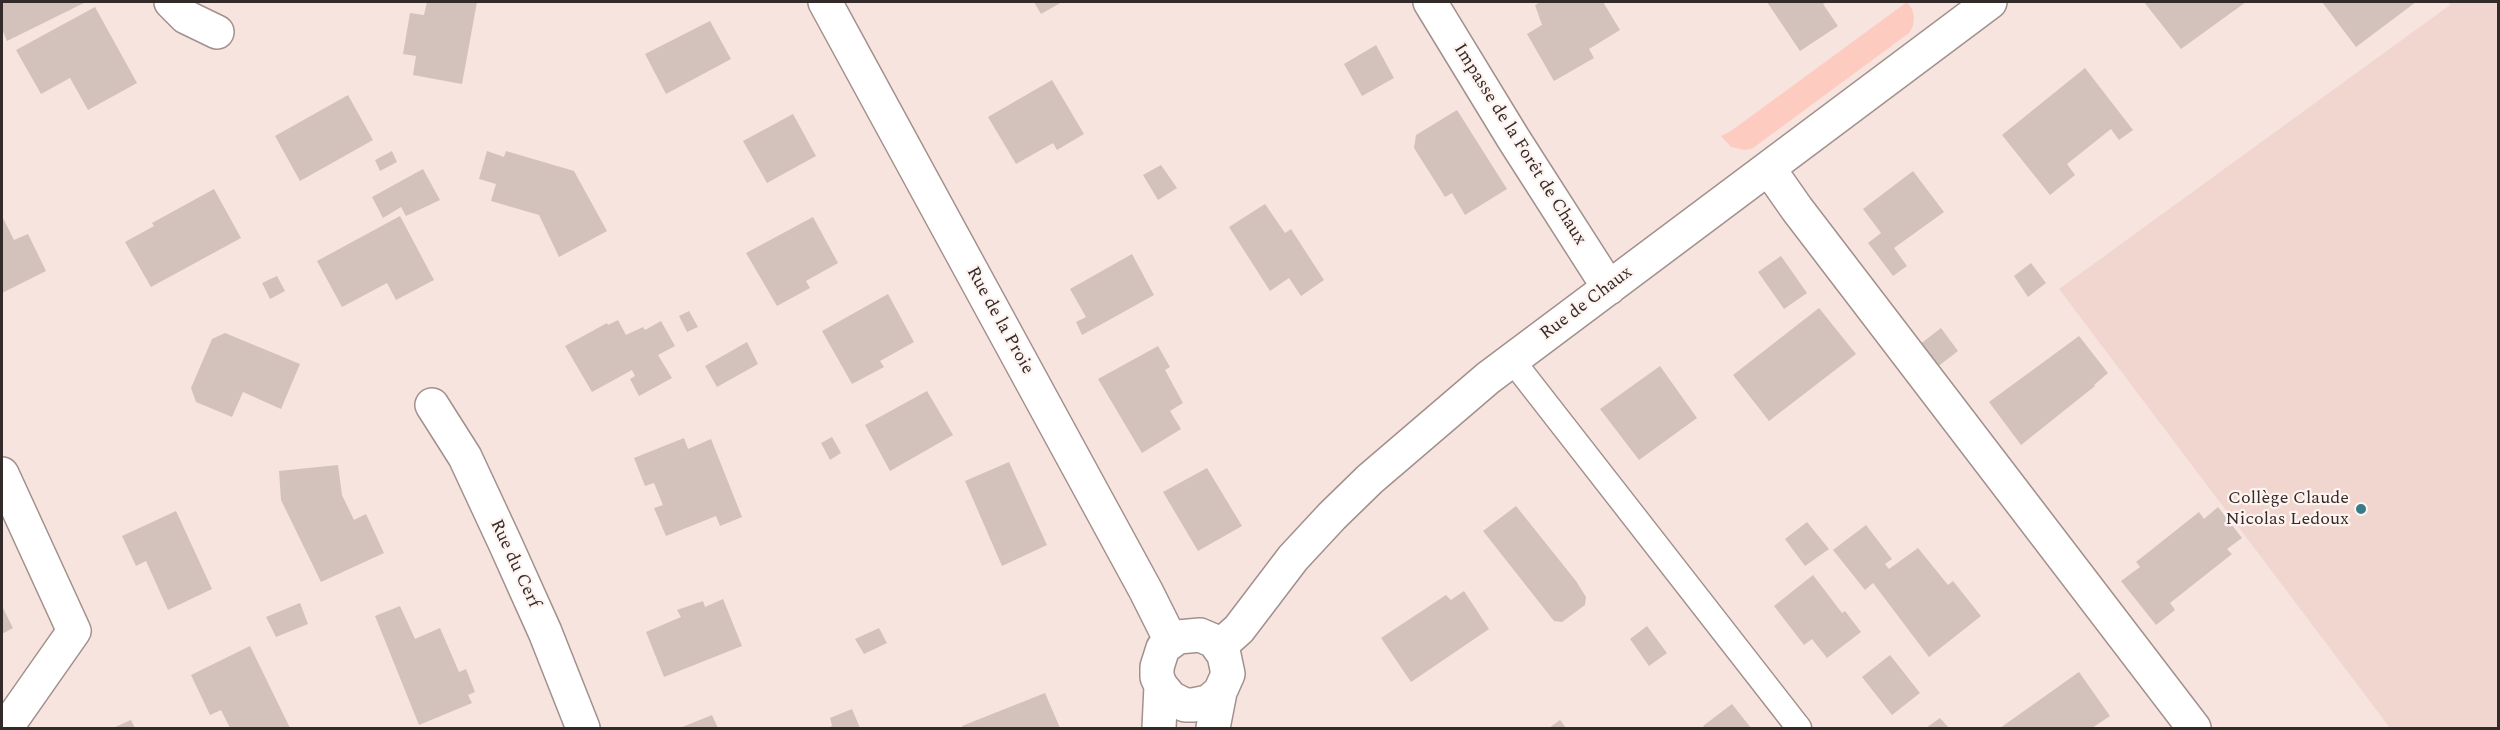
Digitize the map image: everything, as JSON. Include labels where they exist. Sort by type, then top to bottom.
[{"type":"street","points":[[171,2],[186,17],[217,32]]},
{"type":"street","name":"Rue de la Proie","points":[[825,2],[1146,591],[1171,641]]},
{"type":"street","name":"Impasse de la Forêt de Chaux","points":[[1430,2],[1609,288]]},
{"type":"street","name":"Rue de Chaux","points":[[1219,647],[1239,629],[1293,558],[1332,516],[1404,449],[1512,360],[1990,2]]},
{"type":"street","points":[[1769,168],[1797,209],[2194,729]]},
{"type":"street","name":"Rue du Cerf","points":[[432,405],[465,458],[505,543],[545,632],[583,729]]},
{"type":"street","points":[[2,474],[74,631],[6,729]]},
{"type":"street","points":[[1158,729],[1161,686],[1157,667],[1163,648],[1171,641],[1185,635],[1200,635],[1214,641],[1224,655],[1228,674],[1220,692],[1213,729]]},
{"type":"street","points":[[1161,686],[1171,698],[1185,705],[1209,702],[1220,692]]},
{"type":"lane","points":[[1512,360],[1799,729]]},
{"type":"shaded area","points":[[1907,2],[1914,17],[1909,33],[1753,148],[1745,150],[1731,147],[1721,136],[1731,131]]},
{"type":"shaded area","name":"Collège Claude Nicolas Ledoux","points":[[2448,2],[2498,2],[2498,728],[2390,728],[2059,289],[2450,5]]},
{"type":"building","points":[[2,2],[86,2],[7,41],[2,29]]},
{"type":"building","points":[[427,2],[477,2],[462,84],[413,75],[416,56],[403,54],[410,13],[424,15]]},
{"type":"building","points":[[1034,2],[1062,2],[1041,14]]},
{"type":"building","points":[[1541,2],[1603,2],[1620,30],[1589,49],[1594,58],[1554,81],[1527,34],[1542,25],[1535,5]]},
{"type":"building","points":[[1767,2],[1827,2],[1823,4],[1838,26],[1800,51]]},
{"type":"building","points":[[2144,2],[2246,2],[2181,49]]},
{"type":"building","points":[[2322,2],[2416,2],[2356,47]]},
{"type":"building","points":[[95,7],[137,83],[88,110],[70,78],[41,94],[16,50]]},
{"type":"building","points":[[710,21],[731,59],[666,94],[645,54]]},
{"type":"building","points":[[1376,45],[1394,78],[1362,96],[1344,64]]},
{"type":"building","points":[[2085,68],[2133,130],[2119,140],[2111,129],[2067,164],[2075,175],[2050,195],[2002,135]]},
{"type":"building","points":[[1052,80],[1084,134],[1057,150],[1053,143],[1016,164],[988,117]]},
{"type":"building","points":[[348,95],[373,140],[300,181],[275,136]]},
{"type":"building","points":[[1457,110],[1507,189],[1465,215],[1452,193],[1445,197],[1414,148],[1416,135]]},
{"type":"building","points":[[793,114],[816,156],[767,183],[743,141]]},
{"type":"building","points":[[392,151],[397,162],[380,171],[375,160]]},
{"type":"building","points":[[487,151],[504,157],[506,151],[574,171],[607,231],[559,257],[539,215],[491,201],[496,184],[479,179]]},
{"type":"building","points":[[1161,165],[1177,188],[1158,200],[1143,175]]},
{"type":"building","points":[[423,169],[440,200],[406,216],[401,207],[383,218],[372,197]]},
{"type":"building","points":[[1913,171],[1944,212],[1894,248],[1907,266],[1893,276],[1868,243],[1881,233],[1863,209]]},
{"type":"building","points":[[214,189],[241,238],[151,287],[125,242],[154,226],[152,223]]},
{"type":"building","points":[[1265,204],[1285,233],[1291,229],[1324,280],[1301,296],[1289,278],[1270,291],[1229,227]]},
{"type":"building","points":[[2,216],[14,240],[28,234],[46,271],[2,293]]},
{"type":"building","points":[[400,216],[434,280],[396,300],[387,283],[342,307],[317,261]]},
{"type":"building","points":[[813,217],[838,263],[806,281],[810,288],[777,306],[746,253]]},
{"type":"building","points":[[1132,254],[1154,295],[1082,335],[1076,322],[1086,317],[1070,289]]},
{"type":"building","points":[[1781,256],[1807,293],[1784,309],[1758,272]]},
{"type":"building","points":[[2031,263],[2046,283],[2028,297],[2014,276]]},
{"type":"building","points":[[277,276],[285,291],[270,299],[262,283]]},
{"type":"building","points":[[888,294],[914,342],[880,361],[884,367],[852,384],[822,331]]},
{"type":"building","points":[[1819,308],[1856,354],[1769,421],[1733,375]]},
{"type":"building","points":[[689,311],[698,327],[687,332],[679,316]]},
{"type":"building","points":[[618,320],[626,335],[643,327],[645,330],[661,321],[675,346],[658,355],[672,378],[639,396],[630,379],[635,376],[632,370],[592,392],[565,346],[607,323],[608,325]]},
{"type":"building","points":[[1941,328],[1958,351],[1936,368],[1919,345]]},
{"type":"building","points":[[225,333],[300,364],[281,409],[243,392],[232,417],[196,402],[191,388],[212,339]]},
{"type":"building","points":[[2079,336],[2108,373],[2021,445],[1989,402]]},
{"type":"building","points":[[747,342],[758,364],[717,387],[705,366]]},
{"type":"building","points":[[1158,346],[1170,367],[1165,370],[1183,403],[1170,411],[1181,429],[1142,453],[1098,379]]},
{"type":"building","points":[[1660,366],[1697,418],[1639,460],[1600,409]]},
{"type":"building","points":[[927,391],[953,435],[890,471],[865,425]]},
{"type":"building","points":[[832,437],[841,453],[830,460],[821,443]]},
{"type":"building","points":[[684,438],[688,449],[711,439],[742,517],[720,526],[716,516],[666,536],[654,508],[663,505],[654,483],[645,486],[634,458]]},
{"type":"building","points":[[1009,462],[1047,545],[1002,566],[965,481]]},
{"type":"building","points":[[338,465],[342,495],[354,520],[366,514],[384,553],[321,582],[281,500],[279,471]]},
{"type":"building","points":[[1207,468],[1242,526],[1198,551],[1163,492]]},
{"type":"building","points":[[1516,506],[1576,581],[1586,597],[1585,605],[1562,622],[1554,621],[1483,531]]},
{"type":"building","points":[[2218,507],[2242,538],[2227,549],[2232,554],[2170,603],[2175,610],[2156,625],[2121,581],[2140,567],[2136,562],[2199,512],[2204,519]]},
{"type":"building","points":[[176,511],[212,589],[168,610],[146,561],[136,566],[122,536]]},
{"type":"building","points":[[1807,522],[1829,549],[1805,566],[1785,539]]},
{"type":"building","points":[[1866,525],[1892,559],[1885,564],[1889,569],[1918,548],[1948,585],[1953,581],[1981,616],[1929,657],[1873,583],[1865,590],[1833,550]]},
{"type":"building","points":[[1813,575],[1842,613],[1845,611],[1861,632],[1827,658],[1812,639],[1804,645],[1774,606]]},
{"type":"building","points":[[1464,591],[1489,629],[1411,682],[1381,638],[1446,595],[1451,600]]},
{"type":"building","points":[[723,599],[742,646],[664,677],[646,632],[681,617],[677,610],[703,601],[705,607]]},
{"type":"building","points":[[300,603],[308,624],[276,637],[266,617]]},
{"type":"building","points":[[2,606],[13,628],[2,634]]},
{"type":"building","points":[[400,606],[415,639],[440,628],[459,672],[466,669],[475,692],[468,695],[472,703],[419,725],[375,616]]},
{"type":"building","points":[[1647,626],[1667,653],[1649,666],[1630,639]]},
{"type":"building","points":[[879,628],[887,643],[864,654],[855,639]]},
{"type":"building","points":[[250,646],[290,728],[230,728],[221,710],[210,715],[191,675]]},
{"type":"building","points":[[1890,655],[1920,693],[1892,715],[1862,677]]},
{"type":"building","points":[[2079,672],[2110,716],[2092,728],[2000,728]]},
{"type":"building","points":[[1045,693],[1060,728],[963,728],[962,726]]},
{"type":"building","points":[[1732,704],[1751,728],[1705,728],[1703,726]]},
{"type":"building","points":[[852,709],[860,728],[827,728],[832,726],[830,718]]},
{"type":"building","points":[[712,715],[718,728],[680,728]]},
{"type":"building","points":[[1940,718],[1949,728],[1926,728]]},
{"type":"building","points":[[131,720],[135,728],[113,728]]},
{"type":"building","points":[[1560,720],[1566,728],[1549,728]]},
{"type":"place","name":"Collège Claude Nicolas Ledoux","points":[[2361,509]]}]
